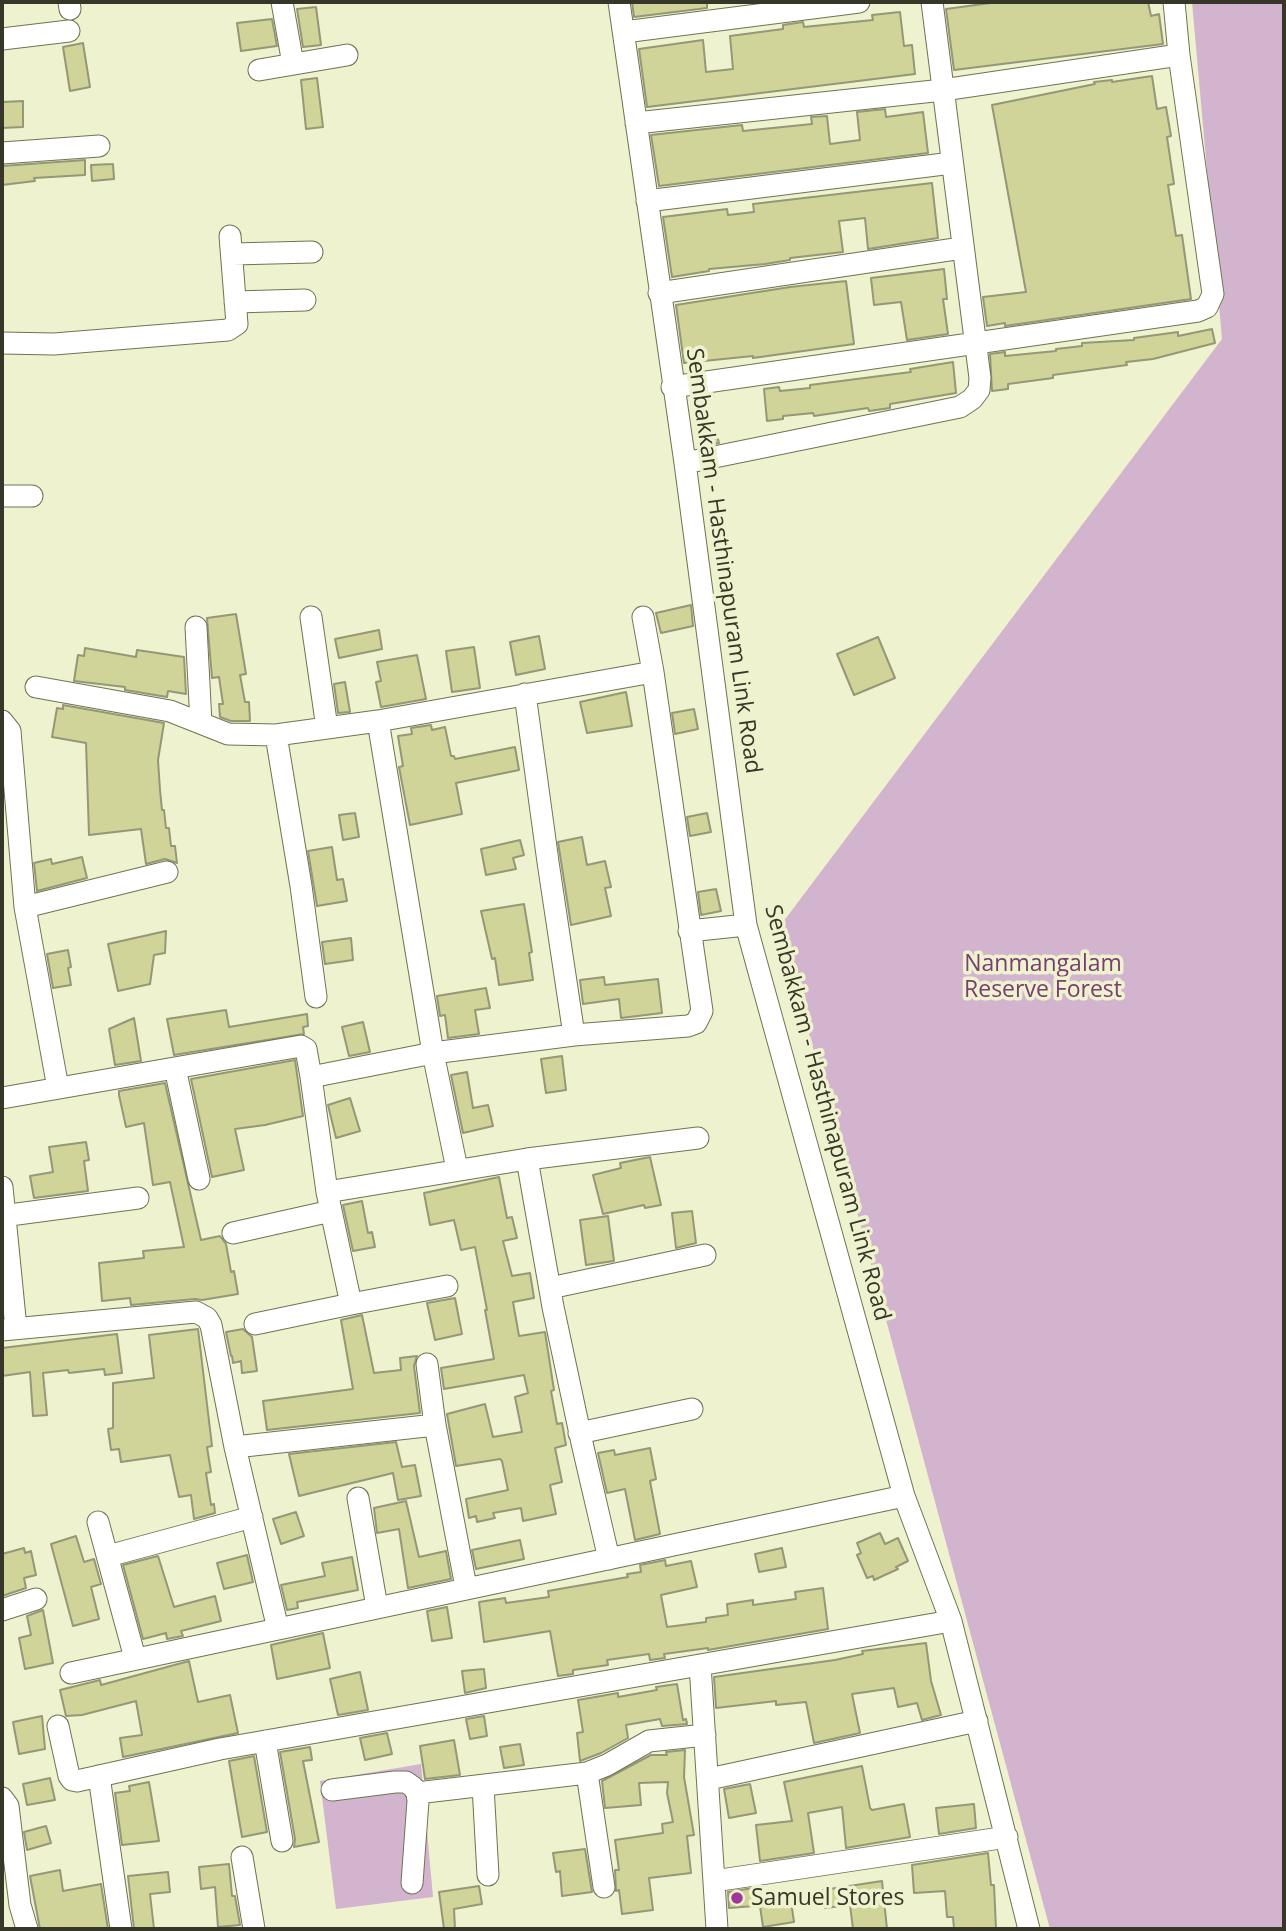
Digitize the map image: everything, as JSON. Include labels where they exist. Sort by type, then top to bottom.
[{"type":"street","points":[[282,2],[293,64]]},
{"type":"street","name":"Sembakkam - Hasthinapuram Link Road","points":[[620,2],[746,925],[904,1496],[951,1620],[1028,1929]]},
{"type":"street","points":[[624,32],[859,2]]},
{"type":"street","points":[[685,463],[960,407],[979,390],[980,378],[932,2]]},
{"type":"street","points":[[672,387],[1198,311],[1208,307],[1213,294],[1174,2]]},
{"type":"street","points":[[2,39],[69,32]]},
{"type":"street","points":[[259,70],[347,55]]},
{"type":"street","points":[[636,123],[943,90],[1179,55]]},
{"type":"street","points":[[2,153],[99,146]]},
{"type":"street","points":[[647,201],[952,163]]},
{"type":"street","points":[[2,343],[54,344],[228,330],[237,324],[231,245],[312,252]]},
{"type":"street","points":[[659,293],[962,248]]},
{"type":"street","points":[[235,302],[304,300]]},
{"type":"street","points":[[2,496],[32,496]]},
{"type":"street","points":[[311,617],[327,728]]},
{"type":"street","points":[[311,1077],[433,1053],[696,1023],[702,1012],[643,617]]},
{"type":"street","points":[[196,627],[201,723]]},
{"type":"street","points":[[36,687],[170,710],[228,734],[276,735],[377,721],[653,672]]},
{"type":"street","points":[[526,694],[574,1035]]},
{"type":"street","points":[[2,721],[9,732],[25,907],[58,1088]]},
{"type":"street","points":[[377,721],[433,1053],[457,1169]]},
{"type":"street","points":[[276,735],[316,996]]},
{"type":"street","points":[[25,907],[167,872]]},
{"type":"street","points":[[690,931],[746,925]]},
{"type":"street","points":[[2,1098],[301,1046],[306,1049],[329,1202],[351,1304]]},
{"type":"street","points":[[175,1068],[199,1179]]},
{"type":"street","points":[[233,1233],[329,1202],[457,1169],[698,1138]]},
{"type":"street","points":[[527,1159],[579,1433],[609,1559]]},
{"type":"street","points":[[2,1187],[9,1329],[196,1312],[204,1315],[211,1325],[235,1447],[278,1629]]},
{"type":"street","points":[[4,1216],[138,1198]]},
{"type":"street","points":[[550,1288],[705,1255]]},
{"type":"street","points":[[255,1324],[447,1286]]},
{"type":"street","points":[[427,1364],[435,1425],[466,1587]]},
{"type":"street","points":[[579,1433],[692,1409]]},
{"type":"street","points":[[235,1447],[435,1425]]},
{"type":"street","points":[[71,1673],[904,1496]]},
{"type":"street","points":[[358,1498],[377,1607]]},
{"type":"street","points":[[108,1556],[252,1517]]},
{"type":"street","points":[[98,1522],[135,1658]]},
{"type":"street","points":[[2,1610],[36,1600]]},
{"type":"street","points":[[58,1726],[69,1776],[77,1781],[265,1741],[951,1620]]},
{"type":"street","points":[[700,1665],[717,1929]]},
{"type":"street","points":[[709,1779],[976,1720]]},
{"type":"street","points":[[417,1793],[587,1773],[649,1741],[705,1735]]},
{"type":"street","points":[[265,1741],[282,1840]]},
{"type":"street","points":[[587,1773],[604,1887]]},
{"type":"street","points":[[99,1776],[121,1929]]},
{"type":"street","points":[[332,1790],[406,1782],[417,1793],[418,1817],[412,1883]]},
{"type":"street","points":[[482,1786],[488,1875]]},
{"type":"street","points":[[2,1798],[8,1806],[20,1905],[27,1929]]},
{"type":"street","points":[[714,1881],[1007,1837]]},
{"type":"street","points":[[242,1857],[254,1929]]},
{"type":"green space","name":"Nanmangalam Reserve Forest","points":[[1192,2],[1284,2],[1284,1929],[1050,1929],[780,926],[1222,339]]},
{"type":"green space","points":[[421,1764],[433,1897],[336,1909],[320,1781]]},
{"type":"building","points":[[632,2],[707,2],[707,8],[634,17]]},
{"type":"building","points":[[998,2],[1148,2],[1151,16],[1159,14],[1163,44],[954,70],[946,9]]},
{"type":"building","points":[[316,7],[321,45],[303,47],[297,9]]},
{"type":"building","points":[[900,12],[904,46],[912,45],[915,74],[647,107],[639,49],[703,40],[706,72],[733,69],[730,36],[783,29],[783,25],[803,22],[804,27],[873,20],[872,15]]},
{"type":"building","points":[[272,19],[277,46],[241,51],[237,23]]},
{"type":"building","points":[[83,43],[90,87],[70,91],[63,47]]},
{"type":"building","points":[[1152,76],[1157,109],[1166,107],[1171,136],[1167,137],[1174,184],[1168,185],[1176,236],[1182,235],[1191,299],[1005,326],[1005,323],[987,326],[983,297],[1026,292],[992,105],[1095,84],[1094,82]]},
{"type":"building","points":[[317,78],[323,127],[306,129],[301,80]]},
{"type":"building","points":[[23,101],[23,127],[2,128],[2,102]]},
{"type":"building","points":[[885,109],[886,117],[923,112],[928,153],[659,186],[651,135],[742,125],[743,131],[812,124],[811,117],[827,116],[830,144],[860,140],[857,112]]},
{"type":"building","points":[[85,160],[85,175],[34,178],[35,181],[2,185],[2,166]]},
{"type":"building","points":[[113,164],[114,179],[92,181],[91,165]]},
{"type":"building","points":[[932,183],[938,238],[868,249],[865,218],[839,221],[843,252],[709,269],[672,277],[663,217],[727,209],[728,215],[754,212],[753,204]]},
{"type":"building","points":[[944,269],[947,299],[943,299],[948,334],[907,340],[901,302],[874,305],[871,278]]},
{"type":"building","points":[[846,281],[854,344],[753,358],[684,363],[676,305]]},
{"type":"building","points":[[1212,329],[1215,343],[1153,359],[1126,362],[1127,365],[1008,384],[1008,389],[992,391],[990,354],[1005,352],[1005,356],[1056,351],[1082,346],[1082,343],[1134,340],[1178,332],[1178,336]]},
{"type":"building","points":[[953,362],[956,393],[890,404],[890,408],[869,411],[868,408],[814,416],[813,413],[783,416],[783,419],[767,421],[764,389],[779,387],[780,391],[810,388],[810,385],[911,372],[910,369]]},
{"type":"building","points":[[716,432],[719,443],[704,446],[701,436]]},
{"type":"building","points":[[691,605],[693,626],[661,633],[656,613]]},
{"type":"building","points":[[236,614],[246,674],[240,675],[245,702],[249,702],[250,721],[231,721],[220,717],[219,704],[223,704],[219,677],[212,678],[207,618]]},
{"type":"building","points":[[379,630],[382,649],[339,658],[335,639]]},
{"type":"building","points":[[539,636],[545,669],[516,675],[510,642]]},
{"type":"building","points":[[878,637],[895,678],[854,695],[837,654]]},
{"type":"building","points":[[474,647],[480,688],[452,692],[446,651]]},
{"type":"building","points":[[85,648],[136,657],[137,650],[184,657],[186,694],[168,691],[167,697],[125,690],[125,687],[74,681],[78,655],[84,656]]},
{"type":"building","points":[[417,655],[426,699],[381,707],[376,682],[381,681],[377,662]]},
{"type":"building","points":[[345,682],[350,712],[338,713],[334,684]]},
{"type":"building","points":[[626,692],[632,726],[587,733],[580,702]]},
{"type":"building","points":[[63,705],[164,723],[158,760],[160,790],[166,828],[169,828],[171,846],[175,846],[177,863],[165,859],[146,864],[141,829],[89,835],[86,743],[52,737],[57,708],[63,709]]},
{"type":"building","points":[[694,709],[698,729],[675,734],[672,713]]},
{"type":"building","points":[[431,725],[432,730],[445,727],[451,756],[455,759],[515,747],[519,770],[456,783],[462,814],[410,825],[399,767],[403,766],[398,736],[412,734],[411,728]]},
{"type":"building","points":[[355,813],[359,837],[343,840],[339,815]]},
{"type":"building","points":[[707,813],[711,832],[690,836],[687,817]]},
{"type":"building","points":[[582,837],[587,865],[605,861],[611,887],[605,888],[611,916],[571,925],[558,842]]},
{"type":"building","points":[[520,840],[524,855],[513,858],[516,869],[486,875],[481,849]]},
{"type":"building","points":[[332,847],[337,880],[343,879],[347,901],[317,906],[308,851]]},
{"type":"building","points":[[82,857],[87,878],[37,891],[34,863],[51,859],[52,864]]},
{"type":"building","points":[[716,889],[721,911],[701,915],[698,892]]},
{"type":"building","points":[[524,904],[532,952],[529,953],[533,980],[499,985],[495,958],[492,959],[481,911]]},
{"type":"building","points":[[166,931],[165,953],[154,955],[150,984],[118,991],[108,944]]},
{"type":"building","points":[[351,938],[353,960],[325,964],[322,942]]},
{"type":"building","points":[[68,950],[71,985],[53,988],[47,954]]},
{"type":"building","points":[[604,977],[605,985],[658,979],[662,1013],[621,1018],[619,999],[583,1004],[580,980]]},
{"type":"building","points":[[486,988],[490,1008],[475,1010],[479,1034],[448,1038],[445,1015],[440,1016],[437,996]]},
{"type":"building","points":[[226,1010],[229,1027],[307,1014],[308,1026],[303,1027],[304,1034],[174,1055],[167,1019]]},
{"type":"building","points":[[134,1018],[141,1061],[115,1065],[109,1029]]},
{"type":"building","points":[[363,1022],[370,1052],[349,1056],[342,1027]]},
{"type":"building","points":[[562,1056],[566,1090],[546,1093],[541,1059]]},
{"type":"building","points":[[295,1060],[303,1116],[235,1129],[244,1170],[212,1177],[191,1079]]},
{"type":"building","points":[[467,1072],[473,1108],[488,1105],[493,1126],[463,1133],[451,1075]]},
{"type":"building","points":[[165,1083],[201,1240],[220,1236],[226,1244],[238,1294],[202,1300],[131,1305],[130,1298],[102,1301],[99,1263],[144,1258],[143,1251],[184,1247],[170,1182],[153,1185],[144,1123],[126,1127],[119,1095],[119,1091]]},
{"type":"building","points":[[350,1098],[360,1131],[336,1138],[328,1105]]},
{"type":"building","points":[[86,1142],[89,1160],[84,1161],[88,1191],[34,1198],[30,1176],[53,1172],[49,1147]]},
{"type":"building","points":[[650,1157],[661,1205],[645,1208],[644,1205],[603,1214],[593,1175],[621,1168],[620,1163]]},
{"type":"building","points":[[499,1177],[507,1218],[512,1217],[517,1238],[503,1241],[512,1276],[530,1273],[534,1298],[513,1302],[519,1336],[545,1332],[557,1424],[562,1423],[566,1445],[555,1448],[562,1482],[550,1485],[556,1514],[523,1521],[521,1508],[493,1513],[495,1518],[477,1522],[476,1516],[469,1518],[466,1499],[508,1490],[502,1461],[500,1459],[456,1466],[447,1414],[485,1404],[493,1437],[522,1432],[515,1397],[528,1393],[524,1375],[444,1389],[441,1368],[494,1359],[475,1247],[461,1250],[454,1220],[430,1225],[424,1193]]},
{"type":"building","points":[[362,1201],[368,1233],[372,1232],[375,1247],[353,1251],[343,1205]]},
{"type":"building","points":[[692,1211],[696,1243],[676,1248],[672,1213]]},
{"type":"building","points":[[608,1216],[614,1261],[586,1265],[580,1220]]},
{"type":"building","points":[[455,1298],[462,1334],[435,1340],[427,1303]]},
{"type":"building","points":[[362,1315],[374,1373],[401,1370],[400,1358],[417,1356],[414,1366],[420,1413],[267,1430],[263,1401],[353,1389],[341,1320]]},
{"type":"building","points":[[198,1329],[212,1446],[207,1447],[211,1472],[206,1473],[211,1505],[214,1504],[215,1513],[194,1519],[191,1495],[179,1497],[170,1455],[121,1462],[119,1449],[111,1450],[108,1429],[113,1428],[113,1383],[154,1378],[149,1335]]},
{"type":"building","points":[[243,1329],[252,1337],[257,1371],[242,1373],[241,1361],[233,1363],[226,1332]]},
{"type":"building","points":[[117,1334],[122,1373],[105,1375],[104,1369],[43,1373],[47,1415],[33,1416],[30,1372],[2,1376],[2,1348]]},
{"type":"building","points":[[396,1442],[402,1467],[415,1465],[421,1496],[398,1500],[393,1473],[299,1496],[289,1454]]},
{"type":"building","points":[[650,1448],[656,1479],[650,1481],[660,1534],[635,1540],[625,1489],[607,1493],[598,1453],[614,1450],[615,1455]]},
{"type":"building","points":[[406,1501],[419,1557],[446,1551],[451,1579],[408,1588],[399,1529],[377,1533],[374,1508]]},
{"type":"building","points":[[296,1512],[304,1536],[281,1544],[273,1519]]},
{"type":"building","points":[[880,1533],[885,1544],[898,1538],[908,1561],[896,1567],[898,1569],[874,1580],[873,1576],[867,1578],[857,1555],[861,1553],[857,1543]]},
{"type":"building","points":[[76,1536],[84,1562],[94,1559],[101,1584],[91,1587],[99,1619],[73,1626],[51,1544]]},
{"type":"building","points":[[520,1540],[524,1559],[476,1569],[472,1550]]},
{"type":"building","points":[[24,1548],[25,1553],[31,1551],[36,1575],[24,1578],[26,1588],[2,1596],[2,1554]]},
{"type":"building","points":[[782,1548],[786,1567],[759,1572],[755,1554]]},
{"type":"building","points":[[247,1555],[253,1582],[224,1589],[217,1563]]},
{"type":"building","points":[[158,1556],[174,1607],[215,1596],[221,1621],[181,1631],[183,1636],[167,1639],[166,1633],[143,1639],[123,1565]]},
{"type":"building","points":[[352,1557],[358,1590],[297,1602],[298,1608],[287,1610],[281,1585],[325,1576],[322,1563]]},
{"type":"building","points":[[665,1560],[666,1566],[691,1561],[697,1587],[661,1595],[667,1627],[706,1622],[706,1618],[728,1615],[727,1604],[753,1600],[753,1605],[796,1599],[795,1592],[823,1588],[828,1629],[708,1650],[664,1654],[665,1658],[650,1660],[649,1654],[607,1660],[608,1665],[573,1670],[573,1674],[558,1676],[550,1631],[484,1642],[479,1602],[505,1598],[506,1603],[549,1597],[548,1591],[628,1577],[627,1574],[641,1572],[640,1565]]},
{"type":"building","points":[[447,1607],[452,1638],[432,1641],[427,1611]]},
{"type":"building","points":[[43,1610],[53,1663],[25,1669],[19,1638],[31,1635],[27,1616]]},
{"type":"building","points":[[323,1633],[330,1668],[277,1679],[271,1645]]},
{"type":"building","points":[[926,1643],[931,1681],[941,1715],[922,1720],[917,1703],[898,1707],[894,1688],[852,1694],[860,1733],[814,1743],[806,1702],[776,1705],[776,1701],[716,1708],[714,1677],[835,1660],[863,1654],[862,1651]]},
{"type":"building","points":[[189,1661],[198,1702],[230,1695],[238,1733],[123,1757],[120,1738],[142,1735],[136,1701],[82,1715],[66,1716],[60,1690],[100,1680],[101,1685]]},
{"type":"building","points":[[484,1669],[486,1688],[465,1693],[462,1671]]},
{"type":"building","points":[[360,1672],[368,1710],[338,1715],[330,1679]]},
{"type":"building","points":[[677,1684],[683,1720],[686,1719],[687,1724],[662,1726],[660,1719],[626,1725],[628,1738],[580,1761],[577,1733],[583,1732],[578,1700],[618,1693],[618,1697]]},
{"type":"building","points":[[42,1716],[45,1749],[19,1754],[13,1722]]},
{"type":"building","points":[[484,1716],[487,1736],[470,1739],[466,1719]]},
{"type":"building","points":[[387,1733],[392,1754],[365,1760],[360,1738]]},
{"type":"building","points":[[454,1740],[460,1775],[425,1779],[420,1746]]},
{"type":"building","points":[[520,1744],[524,1765],[504,1768],[500,1747]]},
{"type":"building","points":[[310,1747],[312,1760],[303,1761],[319,1842],[294,1847],[295,1839],[280,1752]]},
{"type":"building","points":[[685,1750],[684,1777],[694,1835],[687,1836],[691,1873],[649,1878],[653,1910],[622,1914],[619,1890],[616,1891],[615,1870],[619,1870],[615,1840],[663,1833],[662,1824],[673,1822],[667,1793],[668,1782],[639,1783],[641,1805],[605,1808],[602,1781],[651,1755],[667,1755],[666,1752]]},
{"type":"building","points":[[254,1756],[267,1832],[242,1837],[229,1761]]},
{"type":"building","points":[[862,1766],[870,1808],[872,1810],[904,1804],[910,1837],[846,1848],[842,1807],[808,1813],[814,1853],[760,1861],[756,1825],[792,1821],[784,1782]]},
{"type":"building","points":[[50,1778],[55,1800],[27,1805],[23,1784]]},
{"type":"building","points":[[149,1782],[159,1841],[122,1845],[115,1793],[130,1791],[129,1786]]},
{"type":"building","points":[[750,1784],[756,1813],[729,1818],[724,1789]]},
{"type":"building","points":[[974,1804],[976,1828],[939,1834],[936,1808]]},
{"type":"building","points":[[46,1826],[51,1843],[27,1850],[24,1832]]},
{"type":"building","points":[[585,1849],[592,1892],[562,1896],[560,1871],[556,1872],[553,1853]]},
{"type":"building","points":[[988,1853],[991,1885],[994,1885],[996,1929],[954,1929],[953,1917],[947,1917],[945,1891],[914,1893],[912,1865]]},
{"type":"building","points":[[229,1864],[232,1896],[235,1896],[240,1925],[218,1927],[215,1887],[201,1889],[199,1867]]},
{"type":"building","points":[[60,1870],[63,1891],[101,1884],[108,1929],[40,1929],[30,1876]]},
{"type":"building","points":[[168,1872],[170,1892],[150,1894],[154,1929],[134,1929],[128,1876]]},
{"type":"building","points":[[882,1881],[887,1929],[853,1929],[850,1905],[825,1908],[823,1890]]},
{"type":"building","points":[[479,1886],[482,1904],[454,1909],[455,1929],[444,1929],[439,1892]]},
{"type":"building","name":"Samuel Stores","points":[[753,1888],[754,1906],[729,1908],[728,1892]]},
{"type":"building","points":[[790,1894],[794,1922],[763,1927],[759,1899]]},
{"type":"place","name":"Samuel Stores","points":[[737,1898]]}]
